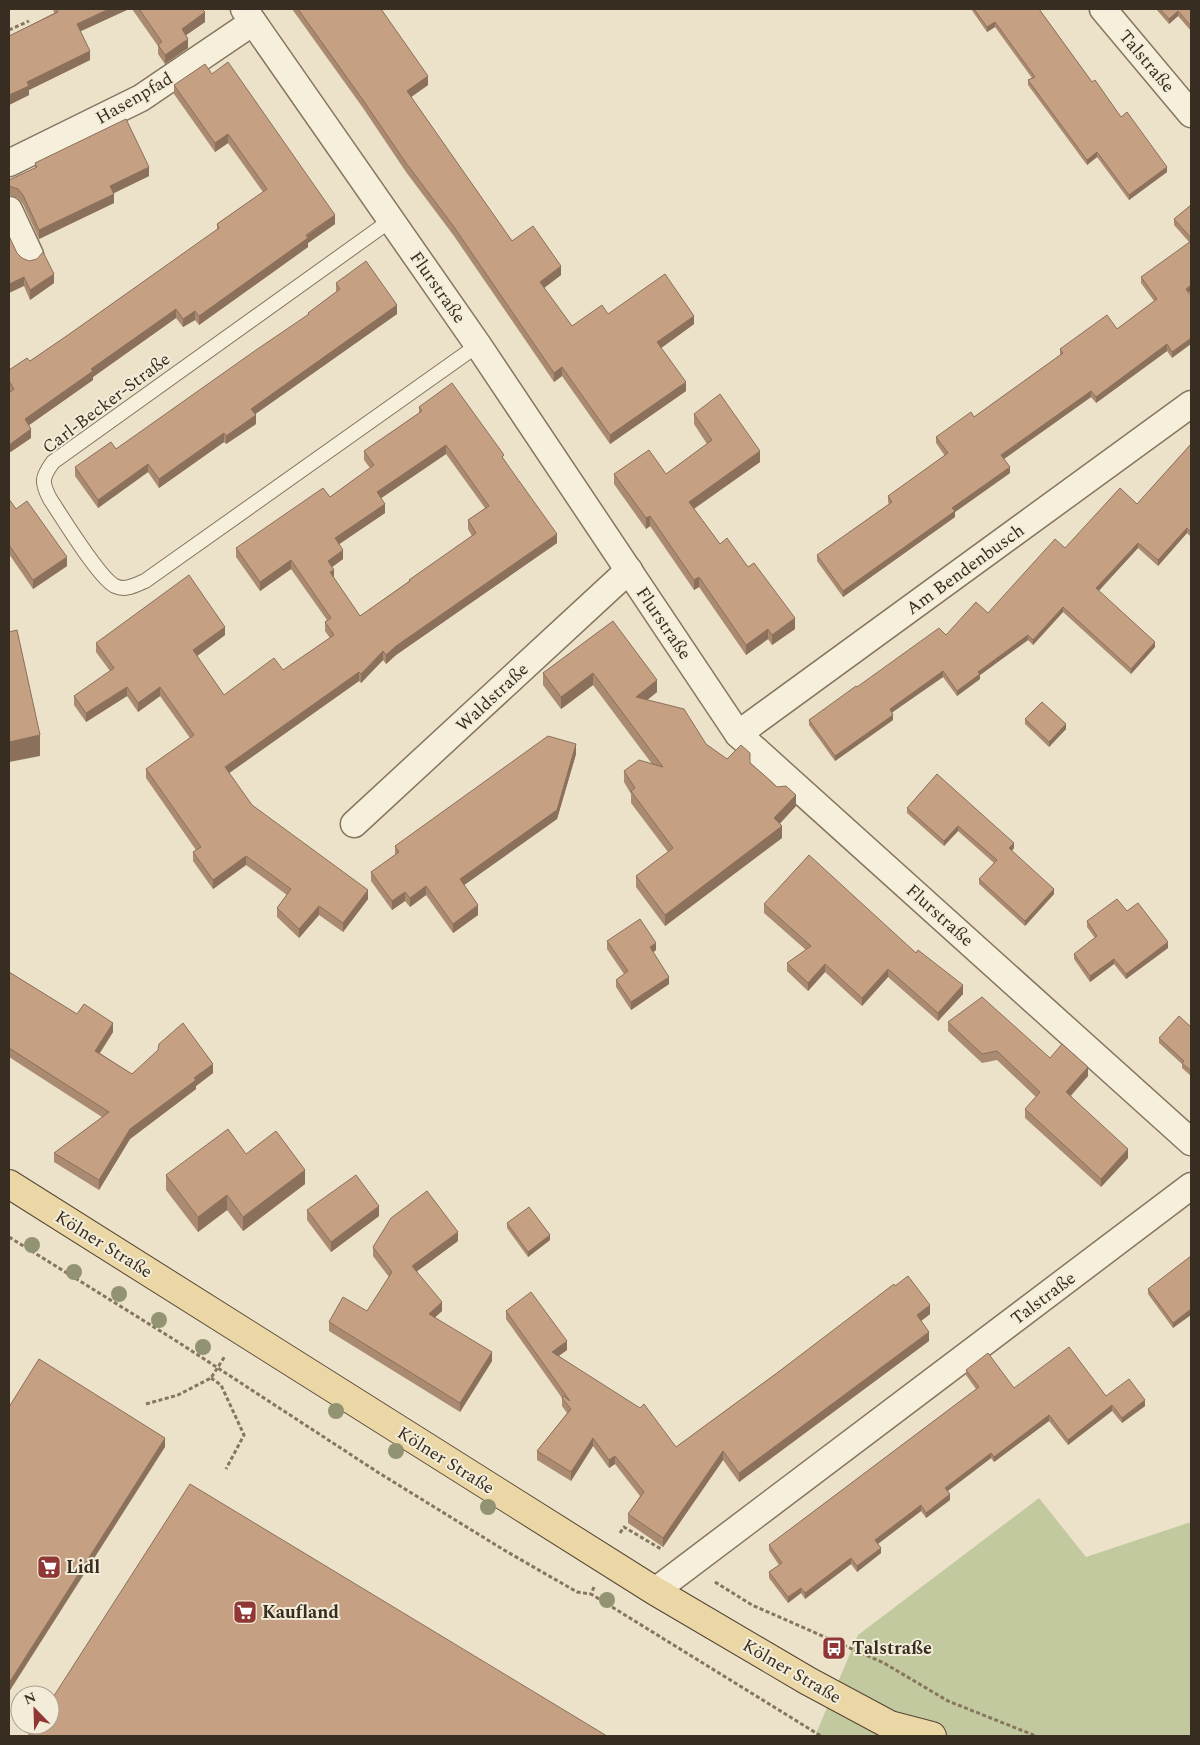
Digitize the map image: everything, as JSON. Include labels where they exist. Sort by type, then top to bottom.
[{"type":"main road","name":"Kölner Straße","points":[[9,1184],[655,1590],[896,1731],[932,1736]]},
{"type":"street","name":"Talstraße","points":[[1103,9],[1191,114]]},
{"type":"street","name":"Hasenpfad","points":[[9,163],[141,98],[248,15]]},
{"type":"street","name":"Flurstraße","points":[[248,15],[478,345],[738,734],[1191,1142]]},
{"type":"street","points":[[9,210],[30,255]]},
{"type":"street","name":"Am Bendenbusch","points":[[738,734],[1191,404]]},
{"type":"street","name":"Waldstraße","points":[[354,824],[629,570]]},
{"type":"street","name":"Talstraße","points":[[655,1590],[1191,1186]]},
{"type":"lane","name":"Carl-Becker-Straße","points":[[391,220],[53,462],[45,474],[44,486],[50,499],[103,577],[116,587],[128,589],[145,581],[478,345]]},
{"type":"path","points":[[9,30],[29,21]]},
{"type":"path","points":[[9,1237],[479,1535],[577,1592],[591,1594],[821,1736]]},
{"type":"path","points":[[146,1404],[178,1395],[211,1378],[220,1385],[244,1435],[226,1469]]},
{"type":"path","points":[[591,1594],[604,1559],[624,1527],[752,1605],[884,1663],[948,1701],[1036,1736]]},
{"type":"green space","points":[[1039,1498],[1086,1557],[1191,1522],[1191,1736],[815,1736],[858,1635]]},
{"type":"building","points":[[56,9],[109,9],[77,24],[90,51],[27,82],[29,86],[9,95],[9,36],[58,12]]},
{"type":"building","points":[[139,9],[202,9],[205,12],[182,29],[188,39],[165,55],[158,45],[162,42]]},
{"type":"building","points":[[298,9],[381,9],[428,76],[407,91],[512,241],[533,226],[561,266],[540,282],[572,326],[602,305],[608,314],[665,274],[694,316],[657,342],[686,382],[610,435],[562,367],[554,373],[454,227],[406,163]]},
{"type":"building","points":[[974,9],[1039,9],[1092,82],[1095,80],[1121,117],[1127,112],[1167,167],[1129,195],[1097,152],[1087,160],[1028,80],[1035,77],[995,22],[987,27]]},
{"type":"building","points":[[1160,9],[1191,9],[1191,26],[1178,11],[1169,19]]},
{"type":"building","points":[[228,62],[335,215],[306,235],[308,238],[199,316],[195,311],[183,319],[176,309],[91,369],[93,371],[25,419],[31,429],[9,445],[9,393],[14,389],[9,381],[9,370],[27,358],[30,361],[68,335],[219,228],[217,224],[267,189],[228,134],[215,143],[174,85],[205,64],[212,74]]},
{"type":"building","points":[[126,119],[149,167],[110,186],[114,194],[39,230],[23,195],[18,189],[9,186],[9,180],[37,167],[35,163]]},
{"type":"building","points":[[1191,205],[1191,238],[1174,219]]},
{"type":"building","points":[[9,236],[17,253],[22,258],[29,261],[37,259],[43,252],[54,274],[30,290],[24,277],[9,284]]},
{"type":"building","points":[[1191,241],[1191,285],[1186,289],[1191,296],[1191,338],[1172,352],[1167,344],[1096,397],[1091,391],[1001,455],[1010,467],[952,508],[955,511],[843,591],[817,555],[892,502],[888,496],[948,453],[936,437],[971,412],[974,417],[1063,353],[1060,349],[1107,315],[1117,329],[1157,299],[1141,277]]},
{"type":"building","points":[[366,261],[397,305],[251,409],[256,415],[226,436],[224,433],[159,479],[148,464],[98,500],[75,467],[111,442],[116,449],[309,314],[340,289],[336,283]]},
{"type":"building","points":[[452,383],[504,455],[502,457],[557,534],[396,646],[386,655],[383,651],[361,674],[359,672],[225,767],[252,805],[368,890],[343,923],[319,906],[299,929],[277,908],[291,889],[246,856],[213,880],[193,852],[201,847],[146,769],[194,735],[160,687],[138,703],[127,687],[86,713],[74,696],[114,668],[96,643],[189,575],[225,627],[193,650],[224,695],[274,658],[283,670],[334,635],[325,622],[331,618],[291,560],[260,582],[236,548],[323,488],[330,497],[374,465],[364,451],[422,411],[419,407]],"holes":[[[446,445],[489,506],[468,520],[476,533],[360,616],[330,572],[334,570],[328,561],[343,550],[335,538],[385,504],[377,492]]]},
{"type":"building","points":[[720,394],[760,451],[689,502],[720,544],[727,538],[748,567],[754,563],[795,618],[772,635],[768,629],[746,645],[699,577],[694,580],[650,516],[646,518],[614,474],[649,450],[666,474],[712,440],[694,414]]},
{"type":"building","points":[[1191,444],[1191,530],[1187,528],[1158,560],[1138,543],[1096,588],[1155,642],[1131,669],[1063,607],[1033,640],[1028,635],[978,672],[980,674],[957,691],[943,671],[890,709],[893,715],[835,756],[809,720],[939,628],[946,635],[976,602],[988,613],[1055,539],[1065,548],[1120,488],[1137,504]]},
{"type":"building","points":[[9,499],[16,509],[27,501],[67,557],[33,580],[9,545]]},
{"type":"building","points":[[613,621],[657,680],[636,697],[684,709],[706,744],[727,759],[741,745],[750,753],[750,763],[777,787],[786,786],[796,795],[774,818],[782,826],[665,915],[636,876],[673,848],[631,791],[635,788],[624,771],[639,760],[663,767],[593,673],[561,697],[543,673]]},
{"type":"building","points":[[17,630],[40,735],[9,742],[9,632]]},
{"type":"building","points":[[1042,702],[1066,724],[1049,742],[1025,719]]},
{"type":"building","points":[[548,736],[576,744],[557,810],[460,879],[478,905],[453,924],[426,886],[410,898],[405,892],[392,901],[371,872],[399,852],[395,846]]},
{"type":"building","points":[[937,774],[1014,843],[1009,848],[1054,889],[1025,921],[979,879],[997,860],[958,826],[944,841],[907,808]]},
{"type":"building","points":[[809,855],[916,953],[918,950],[963,985],[938,1013],[888,969],[862,998],[825,964],[808,983],[787,963],[811,946],[764,904]]},
{"type":"building","points":[[1117,899],[1127,911],[1138,903],[1168,942],[1126,974],[1114,959],[1090,976],[1074,954],[1097,936],[1087,921]]},
{"type":"building","points":[[640,919],[656,943],[650,947],[669,977],[631,1002],[616,980],[628,971],[607,941]]},
{"type":"building","points":[[9,972],[77,1014],[84,1004],[113,1023],[95,1051],[132,1074],[158,1050],[159,1044],[183,1023],[213,1064],[194,1078],[196,1080],[130,1129],[99,1180],[54,1153],[109,1112],[9,1048]]},
{"type":"building","points":[[982,997],[1050,1058],[1062,1044],[1088,1067],[1066,1092],[1128,1149],[1101,1179],[1025,1109],[1040,1092],[997,1051],[982,1054],[948,1022]]},
{"type":"building","points":[[1179,1016],[1191,1027],[1191,1071],[1182,1063],[1184,1061],[1159,1038]]},
{"type":"building","points":[[228,1129],[246,1154],[276,1131],[305,1170],[243,1217],[227,1195],[198,1217],[166,1175]]},
{"type":"building","points":[[356,1175],[379,1206],[331,1242],[307,1210]]},
{"type":"building","points":[[427,1191],[458,1232],[412,1266],[442,1302],[429,1314],[492,1352],[460,1403],[329,1322],[343,1297],[367,1311],[392,1272],[373,1247],[391,1218]]},
{"type":"building","points":[[529,1207],[550,1235],[528,1252],[507,1223]]},
{"type":"building","points":[[1191,1256],[1191,1309],[1173,1323],[1148,1289]]},
{"type":"building","points":[[908,1276],[930,1305],[917,1315],[929,1332],[739,1473],[723,1451],[663,1538],[628,1514],[644,1492],[615,1456],[609,1460],[593,1438],[571,1472],[537,1451],[571,1409],[562,1398],[563,1396],[570,1401],[506,1311],[531,1292],[567,1341],[552,1352],[640,1408],[644,1404],[676,1447],[894,1284],[895,1286]]},
{"type":"building","points":[[1069,1347],[1106,1396],[1129,1379],[1145,1400],[1122,1418],[1112,1405],[1068,1440],[1049,1415],[994,1457],[991,1453],[945,1488],[950,1494],[926,1513],[921,1505],[875,1540],[881,1548],[857,1566],[851,1558],[805,1593],[801,1588],[788,1597],[769,1572],[782,1563],[769,1545],[979,1387],[966,1370],[988,1353],[1014,1388]]},
{"type":"building","name":"Lidl","points":[[39,1359],[165,1438],[9,1683],[9,1407]]},
{"type":"building","name":"Kaufland","points":[[190,1484],[607,1736],[28,1736],[60,1735],[60,1686]]},
{"type":"place","name":"Lidl","points":[[49,1567]]},
{"type":"place","name":"Kaufland","points":[[245,1612]]},
{"type":"place","name":"Talstraße","points":[[834,1648]]}]
